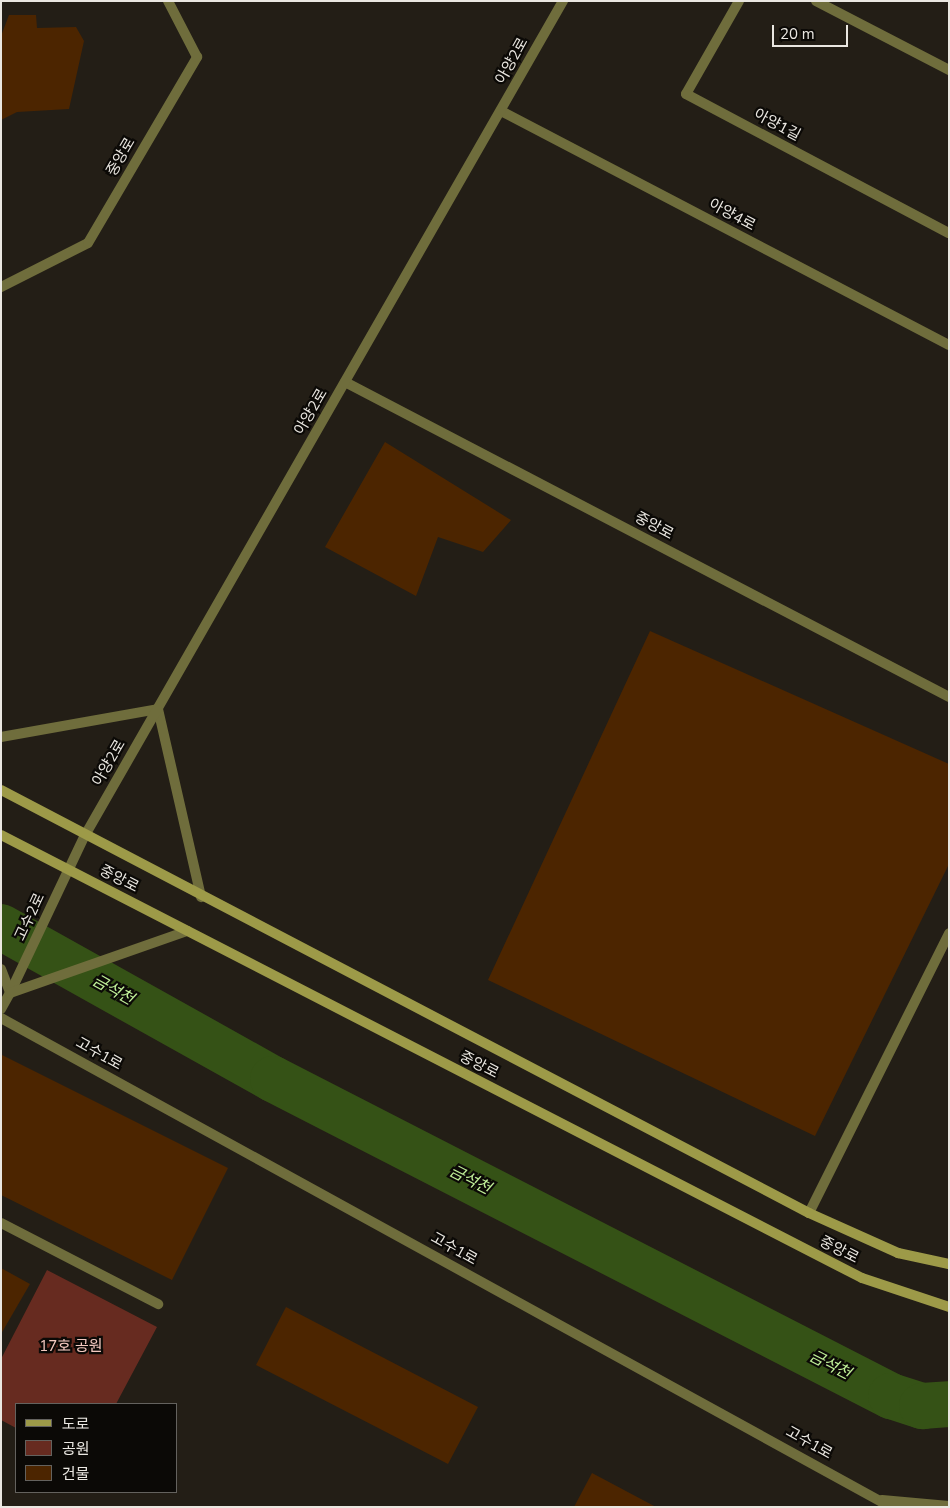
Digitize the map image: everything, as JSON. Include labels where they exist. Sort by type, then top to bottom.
[{"type":"main road","name":"중앙로","points":[[1,790],[84,837],[809,1213],[898,1252],[949,1264]]},
{"type":"main road","name":"중앙로","points":[[1,835],[862,1278],[949,1307]]},
{"type":"street","name":"중앙로","points":[[1,287],[88,243],[197,57],[168,1]]},
{"type":"street","name":"아양2로","points":[[84,837],[563,1]]},
{"type":"street","name":"아양1길","points":[[739,1],[686,94],[949,233]]},
{"type":"street","points":[[816,1],[949,70]]},
{"type":"street","name":"아양4로","points":[[501,111],[949,345]]},
{"type":"street","name":"중앙로","points":[[345,382],[949,697]]},
{"type":"street","points":[[1,737],[158,709],[201,897]]},
{"type":"street","name":"고수2로","points":[[1,1009],[84,837]]},
{"type":"street","points":[[1,969],[10,993],[186,931]]},
{"type":"street","points":[[809,1213],[949,933]]},
{"type":"street","name":"고수1로","points":[[1,1018],[891,1507]]},
{"type":"street","points":[[1,1223],[158,1304]]},
{"type":"street","points":[[881,1500],[949,1506]]},
{"type":"green space","name":"17호 공원","points":[[47,1270],[157,1327],[117,1403],[15,1403],[15,1427],[1,1420],[1,1359]]},
{"type":"building","points":[[9,15],[36,15],[37,28],[76,27],[84,41],[69,109],[17,112],[1,120],[1,36]]},
{"type":"building","points":[[385,442],[511,520],[483,552],[438,537],[416,596],[325,547]]},
{"type":"building","points":[[650,631],[949,764],[949,864],[815,1136],[488,980]]},
{"type":"building","points":[[2,1055],[228,1168],[172,1280],[1,1195]]},
{"type":"building","points":[[1,1268],[30,1284],[1,1334]]},
{"type":"building","points":[[286,1307],[478,1407],[448,1464],[256,1365]]},
{"type":"building","points":[[592,1473],[656,1507],[574,1507]]},
{"type":"waterway","name":"금석천","points":[[1,927],[273,1079],[891,1396],[922,1406],[949,1404]]}]
